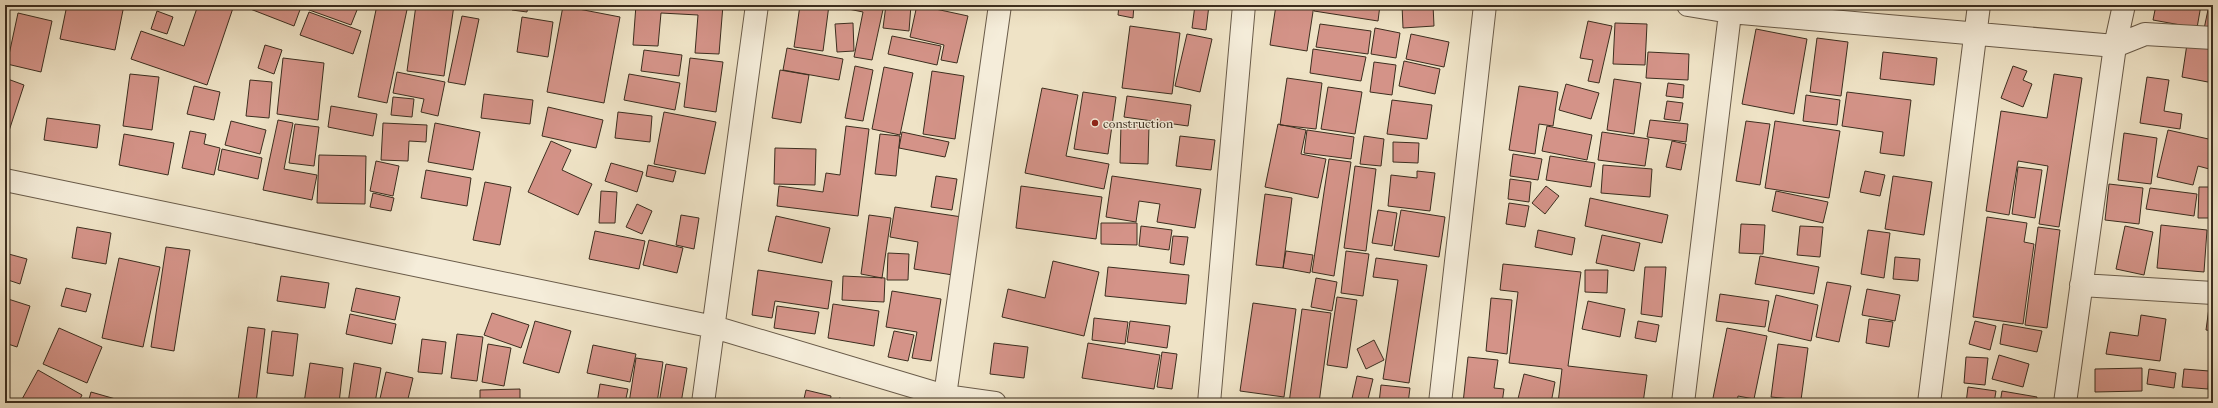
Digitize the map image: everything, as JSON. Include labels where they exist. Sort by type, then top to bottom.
[{"type":"street","points":[[703,403],[757,5]]},
{"type":"street","points":[[945,399],[1000,5]]},
{"type":"street","points":[[1209,403],[1244,5]]},
{"type":"street","points":[[1440,403],[1485,5]]},
{"type":"street","points":[[1688,5],[1731,8],[1975,34],[2115,46],[2145,34],[2213,38]]},
{"type":"street","points":[[1929,403],[1979,5]]},
{"type":"street","points":[[2065,403],[2115,46],[2124,5]]},
{"type":"street","points":[[1683,403],[1731,8]]},
{"type":"street","points":[[5,180],[714,327],[945,399],[995,403]]},
{"type":"street","points":[[2081,285],[2213,293]]},
{"type":"building","points":[[67,5],[124,5],[115,50],[60,39]]},
{"type":"building","points":[[198,5],[234,5],[207,85],[131,59],[141,31],[184,46]]},
{"type":"building","points":[[240,5],[359,5],[351,25],[301,7],[294,26]]},
{"type":"building","points":[[377,5],[408,5],[387,103],[358,97]]},
{"type":"building","points":[[416,5],[454,5],[444,76],[407,71]]},
{"type":"building","points":[[512,5],[528,5],[527,12],[512,10]]},
{"type":"building","points":[[636,5],[668,5],[668,7],[701,9],[701,5],[723,5],[719,54],[695,53],[698,15],[661,13],[658,46],[633,45]]},
{"type":"building","points":[[800,5],[829,5],[823,51],[794,47]]},
{"type":"building","points":[[829,5],[884,5],[872,60],[854,57],[863,12]]},
{"type":"building","points":[[886,5],[911,5],[909,31],[883,28]]},
{"type":"building","points":[[917,5],[968,16],[957,63],[941,60],[944,45],[910,37]]},
{"type":"building","points":[[1119,5],[1134,5],[1133,18],[1118,15]]},
{"type":"building","points":[[1195,5],[1209,5],[1206,30],[1192,28]]},
{"type":"building","points":[[1276,5],[1314,5],[1307,51],[1270,45]]},
{"type":"building","points":[[1315,5],[1380,5],[1378,21],[1314,11]]},
{"type":"building","points":[[1402,5],[1433,5],[1434,26],[1403,28]]},
{"type":"building","points":[[2156,5],[2201,5],[2197,28],[2153,20]]},
{"type":"building","points":[[2209,5],[2213,5],[2213,31],[2204,29]]},
{"type":"building","points":[[563,6],[620,17],[604,103],[547,92]]},
{"type":"building","points":[[157,11],[173,17],[167,34],[151,29]]},
{"type":"building","points":[[309,12],[361,31],[353,54],[300,35]]},
{"type":"building","points":[[18,13],[52,21],[41,72],[7,64]]},
{"type":"building","points":[[462,16],[479,19],[465,85],[448,82]]},
{"type":"building","points":[[522,17],[553,22],[548,57],[517,52]]},
{"type":"building","points":[[1588,21],[1612,26],[1599,83],[1588,81],[1593,60],[1580,58]]},
{"type":"building","points":[[853,23],[854,51],[837,52],[835,24]]},
{"type":"building","points":[[1615,23],[1647,24],[1645,65],[1613,64]]},
{"type":"building","points":[[1320,24],[1371,31],[1368,54],[1316,47]]},
{"type":"building","points":[[1130,26],[1180,33],[1172,94],[1122,88]]},
{"type":"building","points":[[1375,28],[1400,33],[1396,58],[1371,54]]},
{"type":"building","points":[[1756,29],[1807,39],[1794,114],[1742,104]]},
{"type":"building","points":[[1187,34],[1212,39],[1200,92],[1175,86]]},
{"type":"building","points":[[1411,34],[1449,42],[1444,67],[1406,59]]},
{"type":"building","points":[[892,36],[941,46],[937,65],[888,54]]},
{"type":"building","points":[[1817,38],[1848,42],[1841,96],[1810,92]]},
{"type":"building","points":[[2187,44],[2213,48],[2213,83],[2182,77]]},
{"type":"building","points":[[265,45],[282,50],[274,74],[258,68]]},
{"type":"building","points":[[787,48],[843,59],[839,80],[783,70]]},
{"type":"building","points":[[1313,49],[1366,57],[1361,81],[1310,73]]},
{"type":"building","points":[[644,50],[682,55],[679,76],[641,71]]},
{"type":"building","points":[[1648,52],[1689,54],[1688,80],[1646,78]]},
{"type":"building","points":[[1883,52],[1937,58],[1934,85],[1880,79]]},
{"type":"building","points":[[283,58],[324,63],[318,120],[277,114]]},
{"type":"building","points":[[690,58],[723,62],[716,112],[684,107]]},
{"type":"building","points":[[1404,61],[1440,69],[1435,94],[1399,86]]},
{"type":"building","points":[[1374,62],[1396,65],[1392,95],[1370,92]]},
{"type":"building","points":[[855,66],[873,70],[863,121],[845,118]]},
{"type":"building","points":[[2013,66],[2027,71],[2023,80],[2032,84],[2023,107],[2001,98]]},
{"type":"building","points":[[884,67],[913,73],[900,135],[872,129]]},
{"type":"building","points":[[780,70],[809,75],[801,123],[772,118]]},
{"type":"building","points":[[932,71],[964,76],[955,139],[923,134]]},
{"type":"building","points":[[397,72],[445,82],[438,116],[421,112],[424,99],[393,93]]},
{"type":"building","points":[[130,74],[159,77],[152,130],[123,126]]},
{"type":"building","points":[[629,74],[680,83],[675,110],[624,100]]},
{"type":"building","points":[[2054,74],[2082,78],[2059,227],[2039,224],[2048,166],[2018,161],[2009,215],[1986,211],[2001,111],[2047,118]]},
{"type":"building","points":[[2147,77],[2169,80],[2164,111],[2182,114],[2180,129],[2140,123]]},
{"type":"building","points":[[5,78],[24,85],[7,137],[5,136]]},
{"type":"building","points":[[1287,78],[1322,83],[1316,129],[1280,125]]},
{"type":"building","points":[[1614,79],[1641,83],[1634,134],[1607,130]]},
{"type":"building","points":[[250,80],[272,82],[269,118],[246,116]]},
{"type":"building","points":[[1668,83],[1684,85],[1683,98],[1666,96]]},
{"type":"building","points":[[1566,84],[1599,93],[1591,119],[1559,110]]},
{"type":"building","points":[[194,86],[220,92],[214,120],[187,114]]},
{"type":"building","points":[[1519,86],[1558,92],[1553,126],[1539,124],[1535,154],[1509,150]]},
{"type":"building","points":[[1328,87],[1362,92],[1355,134],[1321,129]]},
{"type":"building","points":[[1042,88],[1078,95],[1066,156],[1109,164],[1104,189],[1025,173]]},
{"type":"building","name":"construction","points":[[1083,92],[1116,97],[1108,154],[1074,149]]},
{"type":"building","points":[[1847,92],[1911,100],[1904,156],[1880,153],[1883,132],[1842,126]]},
{"type":"building","points":[[484,94],[533,100],[530,124],[481,118]]},
{"type":"building","points":[[1806,95],[1840,100],[1837,125],[1803,121]]},
{"type":"building","points":[[1127,96],[1191,105],[1188,126],[1124,117]]},
{"type":"building","points":[[393,97],[414,99],[412,117],[391,115]]},
{"type":"building","points":[[1392,100],[1432,105],[1427,139],[1387,134]]},
{"type":"building","points":[[1667,101],[1683,103],[1680,121],[1664,119]]},
{"type":"building","points":[[331,106],[377,114],[373,136],[328,127]]},
{"type":"building","points":[[548,107],[603,120],[596,148],[542,136]]},
{"type":"building","points":[[618,112],[652,116],[650,142],[615,138]]},
{"type":"building","points":[[664,112],[716,122],[705,174],[654,164]]},
{"type":"building","points":[[47,118],[100,125],[97,148],[44,140]]},
{"type":"building","points":[[278,120],[293,123],[284,169],[317,175],[312,200],[263,190]]},
{"type":"building","points":[[1650,120],[1688,124],[1686,142],[1647,137]]},
{"type":"building","points":[[231,121],[266,130],[260,154],[225,145]]},
{"type":"building","points":[[1746,121],[1770,124],[1760,185],[1736,181]]},
{"type":"building","points":[[1775,121],[1840,131],[1829,198],[1765,188]]},
{"type":"building","points":[[383,123],[427,125],[426,142],[409,141],[408,161],[381,160]]},
{"type":"building","points":[[435,123],[480,132],[473,170],[428,162]]},
{"type":"building","points":[[295,124],[319,127],[314,166],[289,163]]},
{"type":"building","points":[[1121,124],[1149,125],[1148,164],[1120,163]]},
{"type":"building","points":[[1278,124],[1306,130],[1301,154],[1326,159],[1318,198],[1265,187]]},
{"type":"building","points":[[846,126],[869,129],[858,216],[777,206],[779,186],[823,192],[826,173],[840,175]]},
{"type":"building","points":[[1547,126],[1592,135],[1587,160],[1542,151]]},
{"type":"building","points":[[1307,130],[1354,137],[1351,159],[1304,153]]},
{"type":"building","points":[[2168,130],[2213,140],[2213,170],[2198,166],[2193,185],[2157,177]]},
{"type":"building","points":[[190,131],[206,134],[204,144],[220,148],[214,175],[182,168]]},
{"type":"building","points":[[902,132],[949,142],[945,157],[899,148]]},
{"type":"building","points":[[1602,132],[1649,139],[1645,166],[1598,160]]},
{"type":"building","points":[[2124,133],[2157,138],[2151,184],[2118,180]]},
{"type":"building","points":[[124,134],[174,143],[168,175],[119,165]]},
{"type":"building","points":[[880,134],[900,136],[896,176],[875,174]]},
{"type":"building","points":[[1180,136],[1215,140],[1211,170],[1176,166]]},
{"type":"building","points":[[1364,136],[1384,139],[1381,166],[1360,164]]},
{"type":"building","points":[[551,141],[571,150],[562,170],[592,184],[578,215],[528,192]]},
{"type":"building","points":[[1672,141],[1686,144],[1681,170],[1666,167]]},
{"type":"building","points":[[1393,142],[1419,143],[1418,163],[1393,162]]},
{"type":"building","points":[[775,148],[816,149],[815,185],[774,184]]},
{"type":"building","points":[[222,149],[262,158],[258,179],[218,170]]},
{"type":"building","points":[[1513,154],[1542,159],[1538,180],[1510,176]]},
{"type":"building","points":[[319,155],[366,156],[365,204],[317,203]]},
{"type":"building","points":[[1550,156],[1595,163],[1591,187],[1546,180]]},
{"type":"building","points":[[1329,159],[1351,162],[1334,276],[1312,272]]},
{"type":"building","points":[[376,161],[399,166],[393,196],[370,191]]},
{"type":"building","points":[[611,163],[643,172],[637,192],[605,181]]},
{"type":"building","points":[[648,165],[676,171],[673,182],[646,176]]},
{"type":"building","points":[[1603,165],[1652,169],[1650,197],[1601,193]]},
{"type":"building","points":[[1355,166],[1376,169],[1366,251],[1344,248]]},
{"type":"building","points":[[2018,167],[2042,170],[2035,218],[2012,214]]},
{"type":"building","points":[[426,170],[471,178],[467,206],[421,198]]},
{"type":"building","points":[[1417,171],[1435,173],[1430,211],[1388,206],[1391,175],[1417,178]]},
{"type":"building","points":[[1865,171],[1885,175],[1880,196],[1860,192]]},
{"type":"building","points":[[936,176],[957,179],[952,210],[931,207]]},
{"type":"building","points":[[1112,176],[1201,189],[1195,228],[1157,222],[1160,204],[1139,201],[1136,222],[1106,217]]},
{"type":"building","points":[[1893,176],[1932,182],[1924,235],[1885,229]]},
{"type":"building","points":[[1510,179],[1531,182],[1529,202],[1508,199]]},
{"type":"building","points":[[485,182],[511,187],[500,245],[473,240]]},
{"type":"building","points":[[2109,184],[2143,188],[2139,224],[2105,220]]},
{"type":"building","points":[[1021,186],[1102,197],[1096,239],[1016,228]]},
{"type":"building","points":[[1546,186],[1559,196],[1545,214],[1532,203]]},
{"type":"building","points":[[2199,187],[2213,187],[2213,218],[2198,218]]},
{"type":"building","points":[[2150,188],[2197,194],[2194,216],[2146,209]]},
{"type":"building","points":[[601,191],[617,192],[615,223],[599,223]]},
{"type":"building","points":[[1776,191],[1828,202],[1823,223],[1772,211]]},
{"type":"building","points":[[373,193],[394,198],[391,211],[370,207]]},
{"type":"building","points":[[1265,194],[1292,198],[1283,268],[1256,265]]},
{"type":"building","points":[[1590,198],[1668,215],[1662,243],[1585,226]]},
{"type":"building","points":[[1509,203],[1529,206],[1525,227],[1506,224]]},
{"type":"building","points":[[637,204],[652,211],[642,234],[626,227]]},
{"type":"building","points":[[895,207],[962,217],[953,275],[914,269],[918,242],[890,237]]},
{"type":"building","points":[[1378,210],[1397,213],[1392,246],[1372,243]]},
{"type":"building","points":[[1401,210],[1445,217],[1439,257],[1394,250]]},
{"type":"building","points":[[681,215],[699,218],[694,249],[676,245]]},
{"type":"building","points":[[869,215],[891,218],[882,278],[861,274]]},
{"type":"building","points":[[776,216],[830,228],[822,263],[768,251]]},
{"type":"building","points":[[1987,217],[2027,223],[2024,242],[2034,244],[2023,324],[1973,317]]},
{"type":"building","points":[[1101,223],[1137,223],[1137,245],[1101,244]]},
{"type":"building","points":[[1741,224],[1765,225],[1763,254],[1739,253]]},
{"type":"building","points":[[2161,225],[2207,230],[2204,272],[2157,268]]},
{"type":"building","points":[[1141,226],[1172,230],[1169,250],[1139,246]]},
{"type":"building","points":[[1800,226],[1823,227],[1820,257],[1797,255]]},
{"type":"building","points":[[2125,226],[2153,232],[2144,275],[2116,269]]},
{"type":"building","points":[[77,227],[111,233],[106,264],[72,258]]},
{"type":"building","points":[[2038,227],[2060,230],[2047,328],[2025,325]]},
{"type":"building","points":[[1538,230],[1575,238],[1572,255],[1535,247]]},
{"type":"building","points":[[1868,230],[1890,233],[1884,278],[1861,274]]},
{"type":"building","points":[[595,231],[645,241],[639,269],[589,259]]},
{"type":"building","points":[[1602,235],[1640,243],[1634,271],[1596,263]]},
{"type":"building","points":[[1173,236],[1188,237],[1184,265],[1170,263]]},
{"type":"building","points":[[649,240],[683,248],[677,273],[643,265]]},
{"type":"building","points":[[166,247],[190,250],[174,351],[151,347]]},
{"type":"building","points":[[1286,251],[1313,255],[1310,273],[1283,268]]},
{"type":"building","points":[[1346,251],[1369,254],[1363,296],[1341,293]]},
{"type":"building","points":[[5,253],[27,259],[20,284],[5,279]]},
{"type":"building","points":[[888,253],[909,254],[908,280],[887,280]]},
{"type":"building","points":[[2213,254],[2213,279],[2212,279]]},
{"type":"building","points":[[1760,256],[1819,267],[1814,294],[1755,284]]},
{"type":"building","points":[[1895,257],[1920,259],[1918,281],[1893,279]]},
{"type":"building","points":[[119,258],[160,267],[143,347],[102,338]]},
{"type":"building","points":[[1376,258],[1427,265],[1409,383],[1383,379],[1398,280],[1373,277]]},
{"type":"building","points":[[1053,261],[1099,272],[1084,336],[1002,317],[1008,289],[1045,298]]},
{"type":"building","points":[[1503,264],[1581,272],[1568,366],[1647,375],[1643,403],[1558,403],[1562,369],[1509,363],[1518,292],[1500,290]]},
{"type":"building","points":[[1108,267],[1189,275],[1186,304],[1105,296]]},
{"type":"building","points":[[1645,267],[1666,267],[1662,317],[1641,314]]},
{"type":"building","points":[[758,270],[832,281],[828,309],[775,301],[772,318],[752,315]]},
{"type":"building","points":[[1585,270],[1608,270],[1607,293],[1585,292]]},
{"type":"building","points":[[281,276],[329,283],[325,308],[277,301]]},
{"type":"building","points":[[843,276],[885,278],[884,302],[842,300]]},
{"type":"building","points":[[1316,278],[1337,282],[1332,311],[1311,307]]},
{"type":"building","points":[[1827,282],[1851,286],[1839,342],[1816,337]]},
{"type":"building","points":[[66,288],[91,294],[86,312],[61,306]]},
{"type":"building","points":[[356,288],[400,297],[395,320],[351,311]]},
{"type":"building","points":[[1867,289],[1900,295],[1895,321],[1862,315]]},
{"type":"building","points":[[892,291],[941,299],[931,361],[912,358],[917,332],[886,327]]},
{"type":"building","points":[[1720,294],[1769,301],[1765,327],[1716,321]]},
{"type":"building","points":[[1776,295],[1818,305],[1811,341],[1768,331]]},
{"type":"building","points":[[1337,297],[1357,300],[1347,368],[1327,365]]},
{"type":"building","points":[[5,298],[30,306],[17,347],[5,343]]},
{"type":"building","points":[[1491,298],[1512,300],[1507,354],[1486,351]]},
{"type":"building","points":[[2210,300],[2213,301],[2213,331],[2206,330]]},
{"type":"building","points":[[1588,301],[1625,309],[1620,337],[1582,329]]},
{"type":"building","points":[[1253,303],[1296,309],[1284,397],[1240,391]]},
{"type":"building","points":[[833,304],[879,311],[874,346],[828,338]]},
{"type":"building","points":[[777,306],[819,312],[815,334],[774,328]]},
{"type":"building","points":[[1302,309],[1331,313],[1319,403],[1289,403]]},
{"type":"building","points":[[492,313],[529,325],[521,348],[484,335]]},
{"type":"building","points":[[350,314],[396,324],[392,344],[346,334]]},
{"type":"building","points":[[2141,315],[2166,319],[2160,361],[2106,354],[2110,332],[2138,336]]},
{"type":"building","points":[[1094,318],[1128,322],[1125,344],[1092,340]]},
{"type":"building","points":[[1869,319],[1893,322],[1889,347],[1866,343]]},
{"type":"building","points":[[535,321],[571,331],[559,373],[523,363]]},
{"type":"building","points":[[1130,321],[1170,326],[1167,348],[1127,342]]},
{"type":"building","points":[[1638,321],[1659,325],[1656,342],[1635,338]]},
{"type":"building","points":[[1975,321],[1996,326],[1990,350],[1969,344]]},
{"type":"building","points":[[2003,324],[2042,331],[2037,352],[2000,344]]},
{"type":"building","points":[[248,327],[265,329],[256,403],[238,401]]},
{"type":"building","points":[[59,328],[102,347],[87,383],[43,364]]},
{"type":"building","points":[[1727,328],[1767,336],[1754,399],[1738,396],[1737,403],[1712,403]]},
{"type":"building","points":[[272,331],[298,334],[293,376],[267,373]]},
{"type":"building","points":[[894,331],[914,335],[908,361],[888,357]]},
{"type":"building","points":[[457,334],[483,337],[477,381],[451,378]]},
{"type":"building","points":[[422,339],[446,342],[442,374],[418,372]]},
{"type":"building","points":[[1374,340],[1384,360],[1366,369],[1357,349]]},
{"type":"building","points":[[994,343],[1028,347],[1024,378],[990,374]]},
{"type":"building","points":[[1088,343],[1160,355],[1154,389],[1082,378]]},
{"type":"building","points":[[488,344],[511,348],[504,386],[482,382]]},
{"type":"building","points":[[1778,344],[1808,348],[1801,400],[1771,397]]},
{"type":"building","points":[[593,345],[636,354],[630,382],[587,373]]},
{"type":"building","points":[[1162,352],[1177,354],[1172,389],[1157,387]]},
{"type":"building","points":[[1999,355],[2029,364],[2023,387],[1992,379]]},
{"type":"building","points":[[1468,357],[1498,360],[1494,388],[1504,389],[1502,403],[1463,403]]},
{"type":"building","points":[[1966,357],[1988,358],[1985,385],[1964,383]]},
{"type":"building","points":[[636,358],[663,362],[657,403],[629,403]]},
{"type":"building","points":[[310,363],[343,368],[339,403],[304,403]]},
{"type":"building","points":[[354,363],[381,368],[375,403],[348,403]]},
{"type":"building","points":[[666,364],[687,368],[681,403],[659,403]]},
{"type":"building","points":[[2142,368],[2142,391],[2095,392],[2095,369]]},
{"type":"building","points":[[2149,369],[2176,373],[2174,388],[2147,384]]},
{"type":"building","points":[[2184,369],[2209,371],[2208,389],[2182,387]]},
{"type":"building","points":[[38,370],[82,395],[78,403],[25,403],[21,401]]},
{"type":"building","points":[[386,372],[413,378],[407,403],[379,403]]},
{"type":"building","points":[[1524,374],[1555,382],[1551,403],[1517,403]]},
{"type":"building","points":[[1357,376],[1373,379],[1367,403],[1351,403]]},
{"type":"building","points":[[600,384],[628,389],[625,403],[597,403]]},
{"type":"building","points":[[1381,385],[1410,388],[1408,403],[1379,403]]},
{"type":"building","points":[[1968,387],[1996,391],[1994,403],[1966,403]]},
{"type":"building","points":[[520,389],[520,403],[480,403],[480,390]]},
{"type":"building","points":[[806,390],[831,396],[830,403],[803,403]]},
{"type":"building","points":[[2002,391],[2037,397],[2036,403],[2000,403]]},
{"type":"building","points":[[91,392],[119,400],[118,403],[88,403]]},
{"type":"building","points":[[839,398],[861,403],[838,403]]},
{"type":"building","points":[[1739,400],[1757,403],[1739,403]]},
{"type":"building","points":[[2102,400],[2122,403],[2101,403]]},
{"type":"place","name":"construction","points":[[1095,123]]}]
